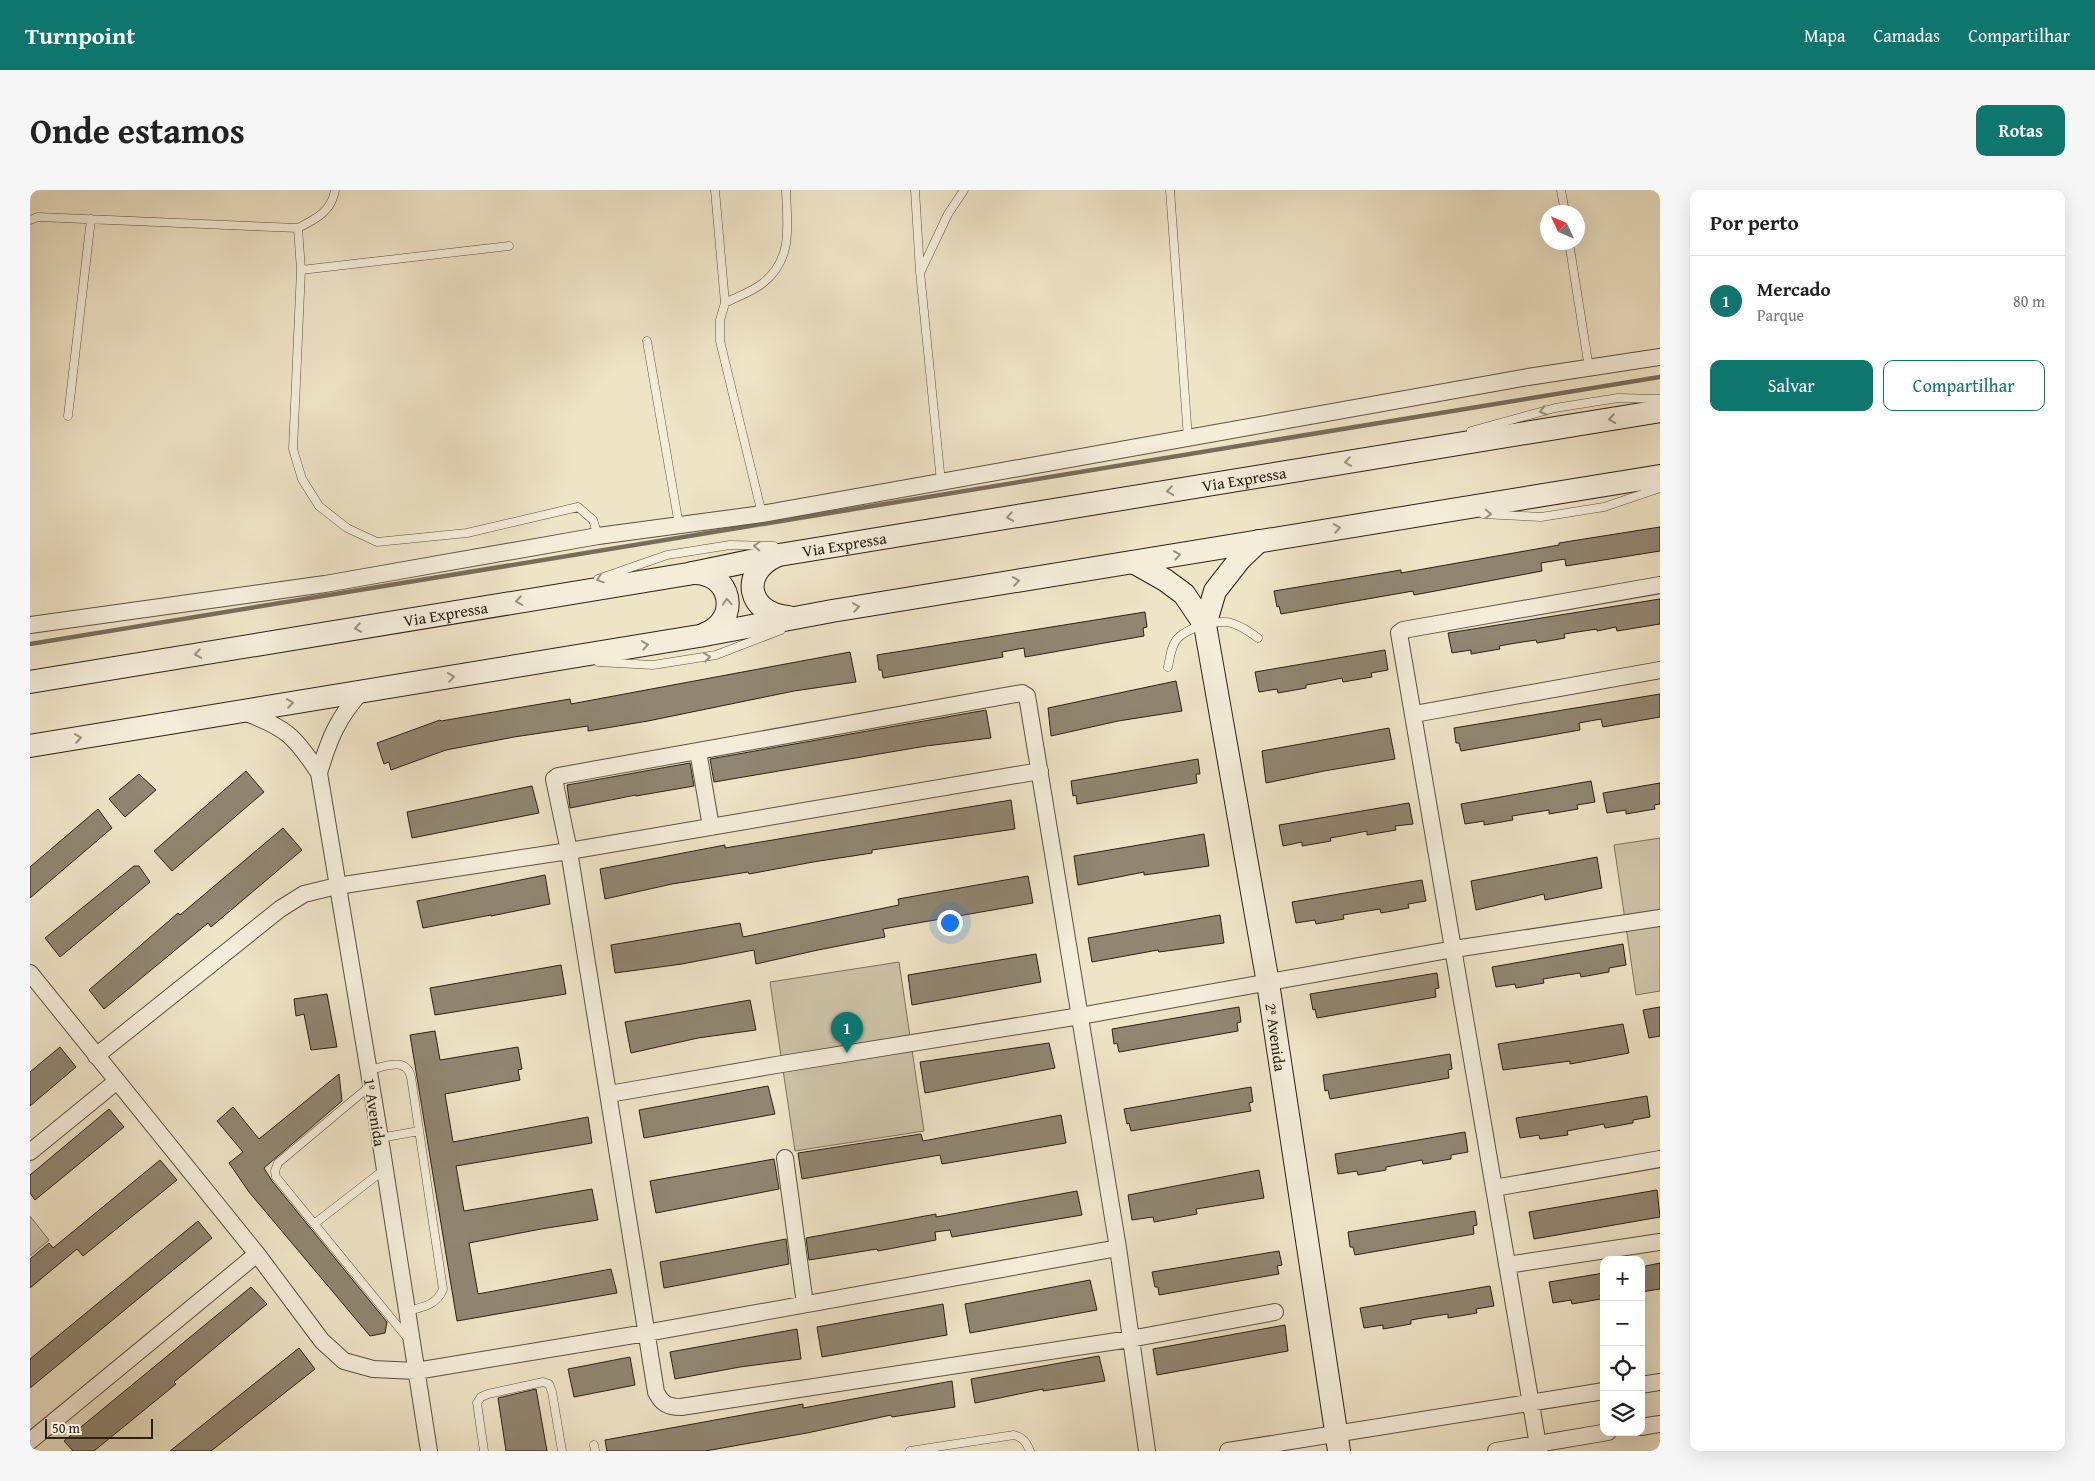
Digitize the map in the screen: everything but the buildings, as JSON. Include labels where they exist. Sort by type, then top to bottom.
[{"type":"main road","name":"Via Expressa","points":[[30,682],[688,574],[779,555],[1660,411]]},
{"type":"main road","points":[[30,746],[699,636],[832,611],[1660,476]]},
{"type":"main road","points":[[1205,625],[1215,591],[1240,559],[1259,541]]},
{"type":"main road","points":[[779,555],[765,562],[758,570],[754,579],[753,589],[758,604],[765,611],[775,616],[791,618]]},
{"type":"main road","points":[[1133,562],[1165,580],[1184,594],[1205,625]]},
{"type":"main road","points":[[688,574],[703,574],[712,577],[720,583],[727,596],[728,606],[724,620],[713,630],[699,636]]},
{"type":"main road","name":"2ª Avenida","points":[[1205,625],[1268,983],[1337,1443]]},
{"type":"street","points":[[30,625],[325,584],[598,536],[762,514],[1660,357]]},
{"type":"street","points":[[1539,1447],[1399,634],[1401,632],[1660,585]]},
{"type":"street","points":[[1414,714],[1660,670]]},
{"type":"street","points":[[319,773],[327,745],[338,721],[362,691]]},
{"type":"street","points":[[1147,1451],[1130,1339],[1118,1248],[1028,696],[1022,693],[558,776],[554,779],[569,851],[656,1392],[661,1402],[670,1407],[1130,1339],[1276,1312]]},
{"type":"street","points":[[242,711],[274,723],[292,736],[319,773]]},
{"type":"street","points":[[698,751],[712,827]]},
{"type":"street","points":[[96,1056],[280,909],[304,894],[337,886],[569,851],[1040,772]]},
{"type":"street","name":"1º Avenida","points":[[319,773],[380,1138],[429,1451]]},
{"type":"street","points":[[609,1094],[1080,1016],[1454,949],[1660,918]]},
{"type":"street","points":[[30,973],[257,1254],[322,1341],[344,1361],[373,1369],[416,1371],[646,1333],[1118,1248]]},
{"type":"street","points":[[30,1152],[117,1082]]},
{"type":"street","points":[[785,1158],[805,1304]]},
{"type":"street","points":[[1494,1188],[1660,1159]]},
{"type":"street","points":[[1507,1265],[1660,1242]]},
{"type":"street","points":[[30,1441],[257,1254]]},
{"type":"street","points":[[1645,1384],[1660,1382]]},
{"type":"street","points":[[1228,1451],[1337,1443],[1531,1404],[1600,1393]]},
{"type":"street","points":[[1645,1426],[1660,1424]]},
{"type":"street","points":[[1496,1451],[1539,1447],[1600,1434]]},
{"type":"lane","points":[[30,220],[38,217],[298,228],[321,216],[334,200],[335,190]]},
{"type":"lane","points":[[715,190],[725,302],[720,320],[720,341],[762,514]]},
{"type":"lane","points":[[725,302],[763,284],[782,262],[788,238],[786,190]]},
{"type":"lane","points":[[915,190],[920,272],[940,482]]},
{"type":"lane","points":[[920,272],[948,214],[963,190]]},
{"type":"lane","points":[[1170,190],[1188,438]]},
{"type":"lane","points":[[1561,190],[1563,205]]},
{"type":"lane","points":[[68,416],[91,219]]},
{"type":"lane","points":[[298,228],[301,270],[293,449],[302,479],[318,506],[347,528],[377,542],[468,533],[578,507],[593,520],[598,536]]},
{"type":"lane","points":[[301,270],[509,246]]},
{"type":"lane","points":[[1570,250],[1589,368]]},
{"type":"lane","points":[[647,341],[679,525]]},
{"type":"lane","points":[[1384,456],[1555,408],[1618,398],[1660,399]]},
{"type":"lane","points":[[1439,512],[1541,517],[1604,507],[1660,488]]},
{"type":"lane","points":[[548,596],[667,555],[730,545],[824,548]]},
{"type":"lane","points":[[554,660],[653,665],[716,655],[832,611]]},
{"type":"lane","points":[[1168,667],[1170,652],[1177,638],[1188,631],[1205,625],[1227,622],[1258,638]]},
{"type":"lane","points":[[408,1311],[432,1304],[440,1297],[443,1289],[409,1071],[404,1065],[398,1063],[370,1078],[278,1163],[274,1171],[276,1177],[411,1344]]},
{"type":"lane","points":[[380,1138],[419,1131]]},
{"type":"lane","points":[[314,1224],[384,1170]]},
{"type":"lane","points":[[484,1451],[477,1403],[481,1397],[543,1382],[550,1384],[562,1451]]},
{"type":"lane","points":[[910,1451],[1014,1435],[1026,1441],[1030,1451]]},
{"type":"shaded area","points":[[1660,838],[1660,991],[1636,995],[1614,845]]},
{"type":"shaded area","points":[[899,962],[924,1131],[795,1151],[770,982]]},
{"type":"shaded area","points":[[30,1216],[49,1240],[30,1256]]},
{"type":"waterway","points":[[30,644],[1660,377]]},
{"type":"place","name":"Mercado","points":[[847,1053]]}]
